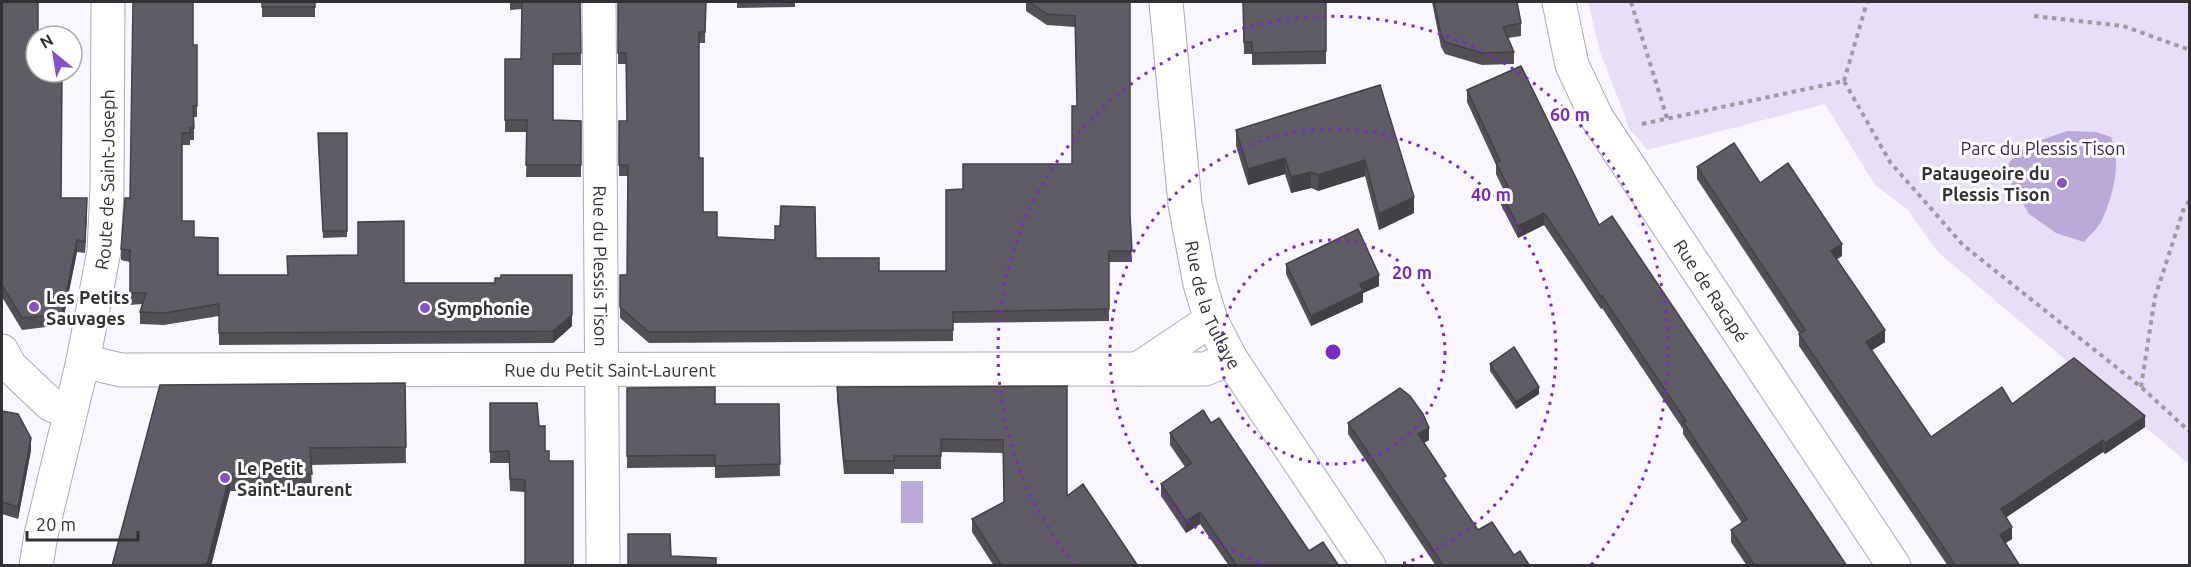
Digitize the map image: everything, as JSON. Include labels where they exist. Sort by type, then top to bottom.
[{"type":"street","name":"Route de Saint-Joseph","points":[[36,566],[41,535],[83,361],[104,251],[107,189],[108,2]]},
{"type":"street","name":"Rue du Plessis Tison","points":[[599,2],[603,566]]},
{"type":"street","name":"Rue de la Tullaye","points":[[1166,2],[1185,204],[1200,284],[1211,320],[1231,359],[1370,566]]},
{"type":"street","name":"Rue de Racapé","points":[[1559,2],[1572,65],[1597,118],[1894,566]]},
{"type":"street","points":[[1138,369],[1211,320]]},
{"type":"street","points":[[2,351],[10,366],[50,404],[70,413]]},
{"type":"street","name":"Rue du Petit Saint-Laurent","points":[[83,361],[121,370],[601,371],[1205,369],[1231,359]]},
{"type":"path","points":[[1632,2],[1667,118]]},
{"type":"path","points":[[1868,2],[1844,81],[1890,162],[1963,244],[2141,387],[2190,432]]},
{"type":"path","points":[[2034,16],[2123,26],[2190,50]]},
{"type":"path","points":[[1608,135],[1628,127],[1667,118],[1844,81]]},
{"type":"path","points":[[2141,387],[2155,297],[2190,200]]},
{"type":"green space","name":"Parc du Plessis Tison","points":[[1588,2],[2189,2],[2189,464],[1939,253],[1907,209],[1875,185],[1825,104],[1647,150],[1628,127],[1600,52]]},
{"type":"shaded area","name":"Pataugeoire du Plessis Tison","points":[[2067,131],[2096,132],[2111,137],[2116,157],[2115,179],[2106,211],[2096,229],[2084,242],[2056,233],[2029,214],[2008,178],[2009,163],[2016,154],[2041,140]]},
{"type":"shaded area","points":[[901,481],[923,481],[923,523],[901,523]]},
{"type":"building","points":[[2,2],[38,2],[38,24],[24,24],[24,84],[62,84],[61,198],[87,198],[85,242],[77,240],[62,314],[22,318],[2,285]]},
{"type":"building","points":[[133,2],[193,2],[193,45],[197,45],[197,106],[193,106],[194,128],[190,128],[190,133],[182,133],[182,221],[194,221],[194,237],[218,238],[218,275],[288,275],[287,256],[358,255],[358,222],[404,221],[404,283],[495,283],[495,278],[501,278],[501,275],[572,275],[572,315],[553,331],[219,333],[219,304],[164,313],[140,312],[146,293],[130,293],[130,250],[121,249],[125,198],[130,198]]},
{"type":"building","points":[[262,2],[315,2],[315,7],[262,7]]},
{"type":"building","points":[[522,2],[580,2],[581,53],[553,54],[553,120],[581,121],[581,165],[526,165],[527,120],[505,120],[505,59],[521,59]]},
{"type":"building","points":[[618,2],[706,2],[705,32],[699,32],[699,158],[703,158],[703,212],[717,212],[717,237],[775,240],[775,226],[780,226],[781,206],[815,207],[816,258],[879,258],[879,271],[946,271],[946,190],[963,189],[963,164],[1072,164],[1072,106],[1077,106],[1075,16],[1047,14],[1029,2],[1130,2],[1132,251],[1109,251],[1109,309],[953,312],[953,330],[649,332],[620,307],[620,275],[627,275],[628,165],[619,165],[619,121],[627,121],[626,53],[618,53]]},
{"type":"building","points":[[1243,2],[1326,2],[1326,51],[1252,53],[1252,42],[1244,42]]},
{"type":"building","points":[[1434,2],[1517,2],[1521,23],[1503,27],[1514,52],[1482,53],[1445,42],[1441,35]]},
{"type":"building","points":[[1521,66],[1599,225],[1612,216],[1847,566],[1755,566],[1731,530],[1747,519],[1683,422],[1686,421],[1602,296],[1544,213],[1518,226],[1501,193],[1509,189],[1496,162],[1500,161],[1467,90]]},
{"type":"building","points":[[1380,85],[1414,197],[1379,214],[1365,160],[1318,175],[1311,172],[1291,177],[1285,158],[1248,169],[1236,130]]},
{"type":"building","points":[[318,133],[347,133],[347,231],[323,231]]},
{"type":"building","points":[[1734,143],[1760,183],[1788,163],[1842,244],[1831,251],[1885,330],[1866,342],[1931,437],[2002,387],[2012,404],[2074,358],[2145,416],[2105,443],[2103,440],[2001,509],[2012,527],[2000,535],[2020,566],[1956,566],[1799,334],[1805,330],[1697,167]]},
{"type":"building","points":[[1358,229],[1379,275],[1360,284],[1363,291],[1311,316],[1286,264]]},
{"type":"building","points":[[1514,347],[1539,387],[1516,402],[1490,364]]},
{"type":"building","name":"Le Petit Saint-Laurent","points":[[405,383],[406,447],[310,448],[312,474],[230,474],[207,564],[112,566],[160,385]]},
{"type":"building","points":[[1067,386],[1067,496],[1083,484],[1138,566],[1002,566],[972,519],[1004,502],[1003,440],[941,439],[941,456],[894,456],[894,461],[844,461],[837,387]]},
{"type":"building","points":[[715,387],[715,404],[779,404],[780,464],[715,466],[715,455],[627,456],[627,388]]},
{"type":"building","points":[[1400,388],[1410,396],[1423,414],[1429,428],[1418,434],[1446,476],[1443,478],[1478,530],[1492,522],[1514,555],[1520,551],[1530,566],[1444,566],[1348,423]]},
{"type":"building","points":[[490,403],[537,403],[539,426],[545,426],[545,451],[549,451],[549,461],[573,461],[573,566],[525,566],[525,480],[510,479],[509,451],[490,452]]},
{"type":"building","points":[[1203,410],[1211,423],[1219,418],[1309,551],[1323,542],[1339,566],[1237,566],[1200,512],[1186,521],[1161,484],[1191,463],[1170,433]]},
{"type":"building","points":[[2,411],[18,414],[31,438],[18,507],[2,502]]},
{"type":"building","points":[[628,534],[670,534],[671,556],[716,558],[716,566],[628,566]]},
{"type":"place","name":"Pataugeoire du Plessis Tison","points":[[2062,183]]},
{"type":"place","name":"Les Petits Sauvages","points":[[34,307]]},
{"type":"place","name":"Symphonie","points":[[425,308]]},
{"type":"place","name":"Le Petit Saint-Laurent","points":[[225,478]]}]
